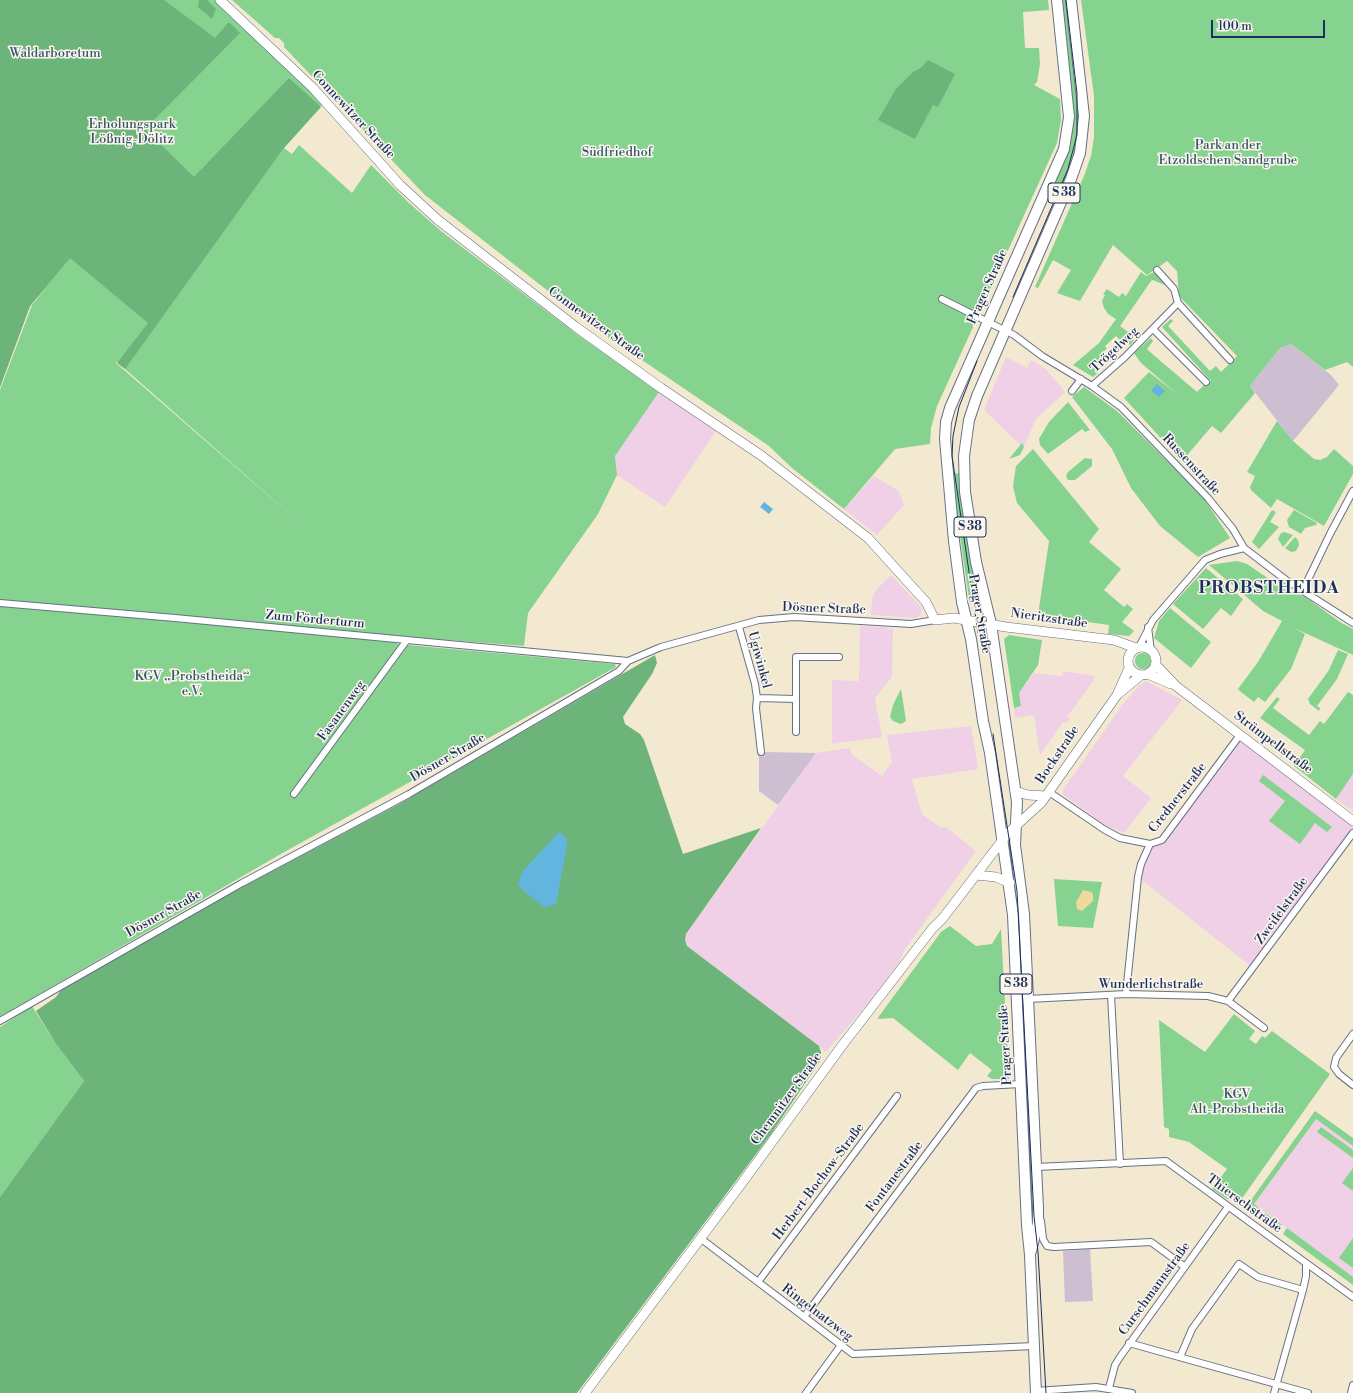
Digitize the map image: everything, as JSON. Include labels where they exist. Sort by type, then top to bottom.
[{"type":"main road","name":"Prager Straße","points":[[1035,1392],[1030,1255],[1010,883],[954,541],[946,456],[946,422],[950,408],[988,321],[1059,165],[1066,142],[1069,117],[1057,0]]},
{"type":"main road","name":"Prager Straße","points":[[1030,1255],[1036,1234],[1038,1208],[1024,914],[1015,845],[1016,791],[991,624],[976,562],[965,492],[964,456],[969,420],[976,396],[1080,153],[1084,116],[1071,0]]},
{"type":"street","name":"Connewitzer Straße","points":[[220,0],[313,88],[400,185],[438,220],[576,327],[762,456],[868,538],[926,602],[935,620]]},
{"type":"street","points":[[1157,270],[1174,289],[1178,303],[1230,360]]},
{"type":"street","name":"Russenstraße","points":[[942,299],[1017,337],[1042,356],[1092,386],[1121,407],[1208,498],[1233,529],[1244,548],[1286,580],[1353,623]]},
{"type":"street","name":"Trögelweg","points":[[1092,386],[1153,329],[1178,303]]},
{"type":"street","name":"Trögelweg","points":[[1153,329],[1206,382]]},
{"type":"street","points":[[1072,391],[1081,379]]},
{"type":"street","points":[[1303,590],[1353,491]]},
{"type":"street","points":[[1128,657],[1138,648],[1148,627],[1206,560],[1220,554],[1244,548]]},
{"type":"street","name":"Zum Förderturm","points":[[0,603],[628,661]]},
{"type":"street","name":"Dösner Straße","points":[[0,1021],[242,882],[409,794],[619,671],[628,661],[661,647],[739,627],[759,620],[794,617],[911,624],[935,620]]},
{"type":"street","points":[[935,620],[954,618],[966,620]]},
{"type":"street","name":"Nieritzstraße","points":[[966,620],[1114,640],[1138,648]]},
{"type":"street","name":"Ugiwinkel","points":[[739,627],[755,684],[757,698],[756,708],[762,752]]},
{"type":"street","points":[[1114,640],[1128,657],[1129,668],[1136,674],[1144,675],[1156,665],[1156,657],[1152,651],[1148,627]]},
{"type":"street","name":"Fasanenweg","points":[[294,794],[407,640]]},
{"type":"street","points":[[1138,648],[1148,648],[1152,651]]},
{"type":"street","points":[[796,732],[796,658],[839,657]]},
{"type":"street","name":"Strümpellstraße","points":[[1156,665],[1176,686],[1353,821]]},
{"type":"street","name":"Bockstraße","points":[[1016,826],[1034,812],[1048,794],[1117,695],[1129,668]]},
{"type":"street","name":"Strümpellstraße","points":[[1144,675],[1176,686]]},
{"type":"street","name":"Bockstraße","points":[[1117,695],[1144,675]]},
{"type":"street","name":"Ugiwinkel","points":[[757,698],[796,699]]},
{"type":"street","name":"Crednerstraße","points":[[1126,994],[1138,877],[1141,864],[1150,844],[1162,840],[1240,735]]},
{"type":"street","points":[[1016,791],[1028,795],[1048,794],[1120,838],[1150,844]]},
{"type":"street","name":"Chemnitzer Straße","points":[[585,1393],[841,1047],[1004,839],[1016,826]]},
{"type":"street","name":"Zweifelstraße","points":[[1228,1001],[1353,833]]},
{"type":"street","points":[[976,875],[996,877],[1010,883]]},
{"type":"street","name":"Wunderlichstraße","points":[[1028,999],[1126,994],[1192,994],[1228,1001],[1264,1028]]},
{"type":"street","points":[[1111,995],[1120,1164]]},
{"type":"street","points":[[1353,1034],[1336,1058],[1334,1066],[1339,1074],[1353,1085]]},
{"type":"street","name":"Fontanestraße","points":[[804,1317],[976,1088],[983,1086],[1021,1084]]},
{"type":"street","name":"Herbert-Bochow-Straße","points":[[758,1282],[897,1096]]},
{"type":"street","name":"Thierschstraße","points":[[1036,1167],[1166,1161],[1353,1297]]},
{"type":"street","name":"Curschmannstraße","points":[[1109,1388],[1115,1365],[1129,1343],[1228,1207]]},
{"type":"street","points":[[1038,1208],[1043,1238],[1047,1246],[1054,1248],[1151,1242],[1185,1267]]},
{"type":"street","name":"Ringelnatzweg","points":[[700,1238],[853,1354],[1034,1346]]},
{"type":"street","points":[[1274,1393],[1303,1290],[1306,1276],[1306,1263]]},
{"type":"street","points":[[1180,1357],[1192,1329],[1239,1264],[1258,1277],[1303,1290]]},
{"type":"street","points":[[1129,1343],[1308,1393]]},
{"type":"street","points":[[806,1393],[841,1345]]},
{"type":"street","points":[[1351,1393],[1353,1385]]},
{"type":"street","points":[[1035,1392],[1109,1388],[1132,1393]]},
{"type":"shaded area","points":[[1291,344],[1331,375],[1339,385],[1293,441],[1250,386],[1280,348]]},
{"type":"shaded area","points":[[1006,357],[1027,368],[1031,360],[1046,369],[1065,392],[1036,419],[1023,448],[984,410]]},
{"type":"shaded area","points":[[659,392],[716,431],[665,507],[617,475],[615,456]]},
{"type":"shaded area","points":[[874,476],[899,491],[904,505],[877,535],[844,509]]},
{"type":"shaded area","points":[[891,575],[922,608],[920,615],[916,618],[871,615],[872,599],[876,590]]},
{"type":"shaded area","points":[[860,626],[885,627],[893,629],[892,677],[875,698],[882,737],[832,744],[832,680],[859,681]]},
{"type":"shaded area","points":[[1063,671],[1095,676],[1094,680],[1067,717],[1070,719],[1066,724],[1063,722],[1040,755],[1034,715],[1015,718],[1014,708],[1021,706],[1019,693],[1034,673],[1063,676]]},
{"type":"shaded area","points":[[1146,681],[1182,700],[1123,776],[1151,798],[1124,833],[1107,826],[1063,795],[1063,790],[1123,704],[1138,687]]},
{"type":"shaded area","points":[[971,726],[978,769],[912,779],[922,814],[941,828],[946,827],[976,851],[905,949],[899,962],[874,996],[826,1052],[687,946],[685,940],[686,934],[816,753],[850,748],[852,755],[882,776],[892,762],[887,735]]},
{"type":"shaded area","points":[[1240,735],[1353,821],[1353,833],[1253,968],[1138,877],[1150,844],[1157,843]]},
{"type":"shaded area","points":[[759,751],[816,753],[778,805],[759,791]]},
{"type":"shaded area","points":[[1353,774],[1353,811],[1336,799]]},
{"type":"shaded area","points":[[1316,1119],[1353,1146],[1353,1277],[1254,1204]]},
{"type":"shaded area","points":[[1090,1249],[1093,1301],[1065,1302],[1063,1251]]},
{"type":"green space","points":[[0,0],[220,0],[323,104],[284,148],[292,154],[299,145],[352,193],[371,165],[409,203],[441,231],[574,332],[659,392],[615,456],[617,475],[598,514],[528,613],[524,646],[398,636],[398,631],[397,644],[615,664],[616,667],[279,855],[0,1017],[0,390],[32,305],[48,286],[30,306],[0,387]],"holes":[[[130,346],[117,362],[302,525],[116,363]]]},
{"type":"green space","name":"Erholungspark Lößnig-Dölitz","points":[[0,0],[164,0],[215,38],[229,22],[240,33],[145,129],[194,177],[289,78],[321,107],[283,149],[125,369],[117,363],[148,323],[70,258],[30,306],[0,387]]},
{"type":"green space","points":[[199,0],[207,0],[216,9],[212,19],[198,7]]},
{"type":"green space","name":"Südfriedhof","points":[[232,0],[1048,0],[1049,10],[1023,12],[1025,48],[1039,48],[1040,64],[1037,82],[1034,85],[1060,99],[1061,120],[1057,143],[937,406],[931,428],[930,444],[895,449],[844,509],[792,468],[769,446],[602,333],[425,195],[284,47],[284,43],[279,38],[275,38]]},
{"type":"green space","points":[[1061,0],[1068,0],[1080,117],[1076,152],[1057,202],[1047,198],[1068,150],[1072,117]]},
{"type":"green space","name":"Park an der Etzoldschen Sandgrube","points":[[1081,0],[1353,0],[1353,367],[1347,362],[1325,370],[1291,344],[1280,348],[1250,386],[1255,393],[1221,433],[1212,426],[1182,461],[1124,398],[1149,372],[1177,394],[1141,363],[1134,353],[1151,338],[1153,341],[1147,349],[1197,392],[1205,384],[1207,386],[1211,381],[1162,327],[1171,319],[1173,321],[1168,326],[1210,371],[1216,366],[1221,372],[1237,356],[1179,296],[1177,271],[1167,261],[1147,275],[1113,245],[1080,301],[1057,293],[1071,270],[1053,260],[1038,288],[1035,287],[1084,176],[1091,156],[1094,137],[1094,96]]},
{"type":"green space","points":[[928,60],[955,74],[938,107],[933,105],[915,139],[878,120],[896,89]]},
{"type":"green space","points":[[1141,272],[1146,276],[1154,272],[1169,287],[1153,280],[1151,281],[1120,326],[1128,332],[1127,335],[1134,340],[1130,345],[1124,339],[1121,341],[1116,336],[1105,346],[1107,349],[1102,352],[1104,354],[1093,366],[1098,373],[1093,377],[1073,365],[1099,343],[1116,319],[1108,314],[1104,308],[1102,301],[1105,295],[1103,294],[1107,289],[1119,297],[1122,293],[1126,296]]},
{"type":"green space","points":[[1084,387],[1117,411],[1203,497],[1230,538],[1198,557],[1160,526],[1131,488],[1112,449],[1072,397]]},
{"type":"green space","points":[[1068,402],[1090,430],[1085,432],[1082,429],[1048,454],[1040,445],[1039,439],[1049,422]]},
{"type":"green space","points":[[1277,421],[1293,441],[1314,459],[1320,460],[1327,457],[1334,449],[1353,466],[1353,474],[1324,526],[1277,499],[1271,508],[1251,490],[1250,487],[1255,476],[1247,472]]},
{"type":"green space","points":[[1022,443],[1024,447],[1020,455],[1009,459]]},
{"type":"green space","points":[[1033,449],[1099,529],[1089,542],[1121,569],[1104,590],[1124,607],[1127,604],[1133,609],[1122,622],[1134,631],[1129,636],[1108,634],[1109,625],[1038,615],[1049,541],[1017,503],[1013,486],[1016,466]]},
{"type":"green space","points":[[1085,458],[1092,459],[1092,466],[1075,480],[1068,480],[1066,476],[1068,472]]},
{"type":"green space","points":[[960,473],[980,597],[969,598],[951,474]]},
{"type":"green space","points":[[1272,510],[1276,512],[1270,522],[1279,527],[1259,549],[1252,542]]},
{"type":"green space","points":[[1294,510],[1317,523],[1316,525],[1305,528],[1301,534],[1289,527],[1287,520]]},
{"type":"green space","points":[[1284,532],[1293,535],[1283,547],[1278,539],[1281,533]]},
{"type":"green space","points":[[1295,537],[1298,540],[1299,545],[1296,551],[1291,552],[1285,548]]},
{"type":"green space","points":[[1237,561],[1247,564],[1284,589],[1304,596],[1340,622],[1353,629],[1353,655],[1294,628],[1305,634],[1291,669],[1265,702],[1258,697],[1254,702],[1241,692],[1238,689],[1258,662],[1282,621],[1263,611],[1209,565]]},
{"type":"green space","points":[[1206,568],[1243,599],[1231,616],[1221,608],[1203,629],[1173,604]]},
{"type":"green space","points":[[1170,608],[1211,642],[1191,668],[1154,638],[1159,621]]},
{"type":"green space","points":[[1009,635],[1042,640],[1038,665],[1019,693],[1021,706],[1014,708],[1004,639]]},
{"type":"green space","points":[[1338,650],[1348,654],[1337,679],[1317,706],[1320,708],[1319,711],[1310,704],[1308,699],[1329,670]]},
{"type":"green space","points":[[1143,653],[1150,658],[1151,661],[1146,668],[1143,669],[1136,664],[1135,661],[1140,654]]},
{"type":"green space","points":[[655,655],[657,663],[652,674],[623,717],[625,724],[640,734],[644,740],[683,854],[761,828],[686,934],[685,940],[687,946],[819,1046],[821,1057],[820,1061],[771,1134],[577,1393],[0,1393],[0,1197],[84,1081],[56,1044],[36,1011],[56,997],[61,990],[227,895],[401,803]]},
{"type":"green space","points":[[901,689],[906,721],[901,724],[893,721],[890,717],[893,705]]},
{"type":"green space","points":[[1348,692],[1353,695],[1353,774],[1336,799],[1294,766],[1305,750],[1260,718],[1277,697],[1280,699],[1273,708],[1309,735],[1320,721],[1324,724]]},
{"type":"green space","points":[[1263,775],[1332,827],[1327,832],[1315,823],[1300,844],[1269,821],[1285,801],[1259,781]]},
{"type":"green space","points":[[1054,879],[1102,882],[1093,928],[1058,926]]},
{"type":"green space","points":[[950,926],[976,946],[992,944],[1001,929],[1009,1079],[992,1079],[987,1076],[992,1070],[970,1053],[958,1070],[893,1018],[877,1019],[941,932]]},
{"type":"green space","points":[[32,1006],[56,1044],[84,1081],[0,1197],[0,1027]]},
{"type":"green space","name":"KGV Alt-Probstheida","points":[[1234,1014],[1255,1031],[1249,1039],[1256,1044],[1262,1036],[1265,1038],[1272,1031],[1330,1074],[1238,1204],[1212,1189],[1227,1169],[1189,1142],[1169,1137],[1169,1129],[1164,1127],[1159,1020],[1205,1052]]},
{"type":"green space","points":[[1315,1111],[1353,1138],[1353,1146],[1316,1119],[1254,1204],[1260,1209],[1256,1215],[1246,1207]]},
{"type":"green space","points":[[1321,1127],[1353,1150],[1353,1158],[1317,1132]]},
{"type":"green space","points":[[1353,1168],[1353,1191],[1342,1183]]},
{"type":"green space","points":[[1265,1213],[1282,1225],[1278,1231],[1261,1218]]},
{"type":"green space","points":[[1287,1228],[1353,1277],[1353,1285],[1283,1234]]},
{"type":"green space","points":[[1353,1238],[1353,1268],[1339,1258]]},
{"type":"sand","points":[[1083,890],[1092,892],[1093,901],[1082,911],[1077,909],[1076,902]]},
{"type":"water","points":[[1157,384],[1165,391],[1159,397],[1151,391]]},
{"type":"water","points":[[764,502],[773,509],[769,514],[760,507]]},
{"type":"water","points":[[559,832],[566,837],[567,846],[556,904],[545,908],[518,885],[522,872]]},
{"type":"tram line","points":[[1013,297],[1068,169],[1077,135],[1077,93],[1066,0]]},
{"type":"tram line","points":[[977,361],[959,407],[953,436],[952,456],[978,633]]},
{"type":"tram line","points":[[993,734],[1017,891],[1034,1216],[1038,1252],[1046,1393]]},
{"type":"district","name":"PROBSTHEIDA","points":[[1269,589]]},
{"type":"park label","name":"Waldarboretum","points":[[55,54]]},
{"type":"park label","name":"KGV „Probstheida“ e.V.","points":[[192,684]]}]
